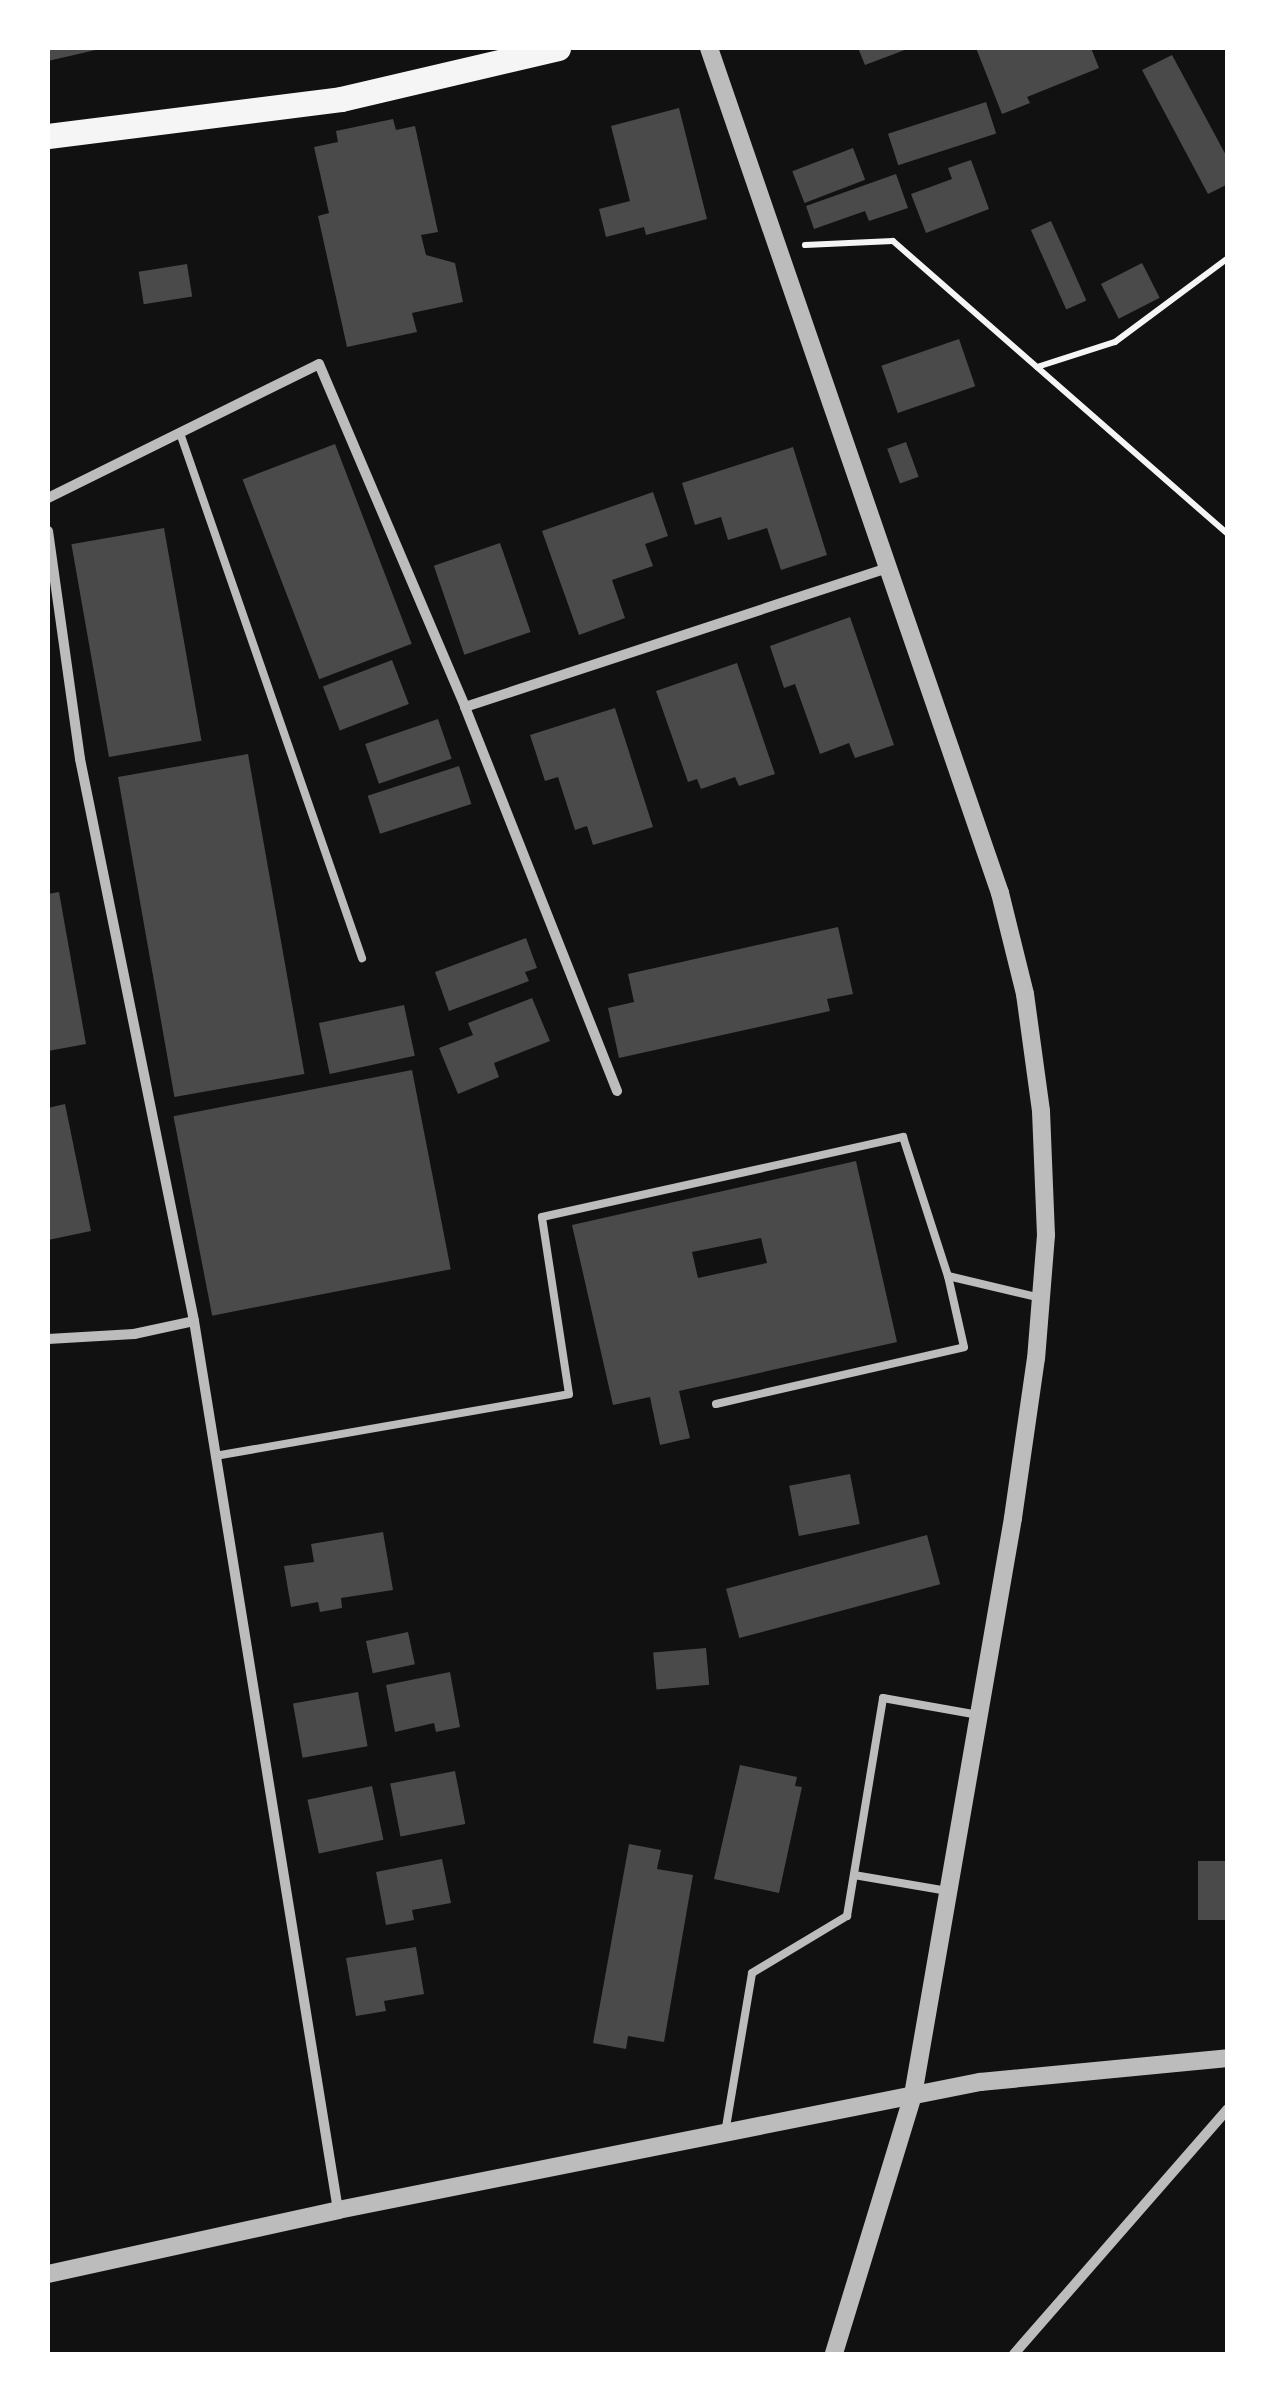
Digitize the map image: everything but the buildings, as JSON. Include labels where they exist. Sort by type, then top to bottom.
[{"type":"main road","points":[[48,136],[342,99],[558,48]]},
{"type":"street","points":[[709,48],[891,567],[1000,893],[1025,994],[1041,1112],[1046,1235],[1013,1518],[913,2095],[834,2354]]},
{"type":"street","points":[[48,498],[319,364],[465,708],[616,1091]]},
{"type":"street","points":[[48,531],[80,759],[194,1321],[338,2210]]},
{"type":"street","points":[[465,708],[891,567]]},
{"type":"street","points":[[48,1339],[134,1334],[194,1321]]},
{"type":"street","points":[[48,2274],[338,2210],[913,2095],[1018,2078],[1228,2058]]},
{"type":"street","points":[[1014,2354],[1228,2109]]},
{"type":"lane","points":[[180,433],[362,958]]},
{"type":"lane","points":[[215,1456],[569,1394],[542,1217],[903,1137],[948,1276],[964,1348],[716,1404]]},
{"type":"lane","points":[[948,1276],[1041,1298]]},
{"type":"lane","points":[[725,2133],[752,1973],[847,1916],[883,1698],[980,1715]]},
{"type":"lane","points":[[854,1874],[950,1891]]},
{"type":"path","points":[[778,246],[892,241],[1228,534]]},
{"type":"path","points":[[1036,367],[1115,342],[1228,258]]}]
